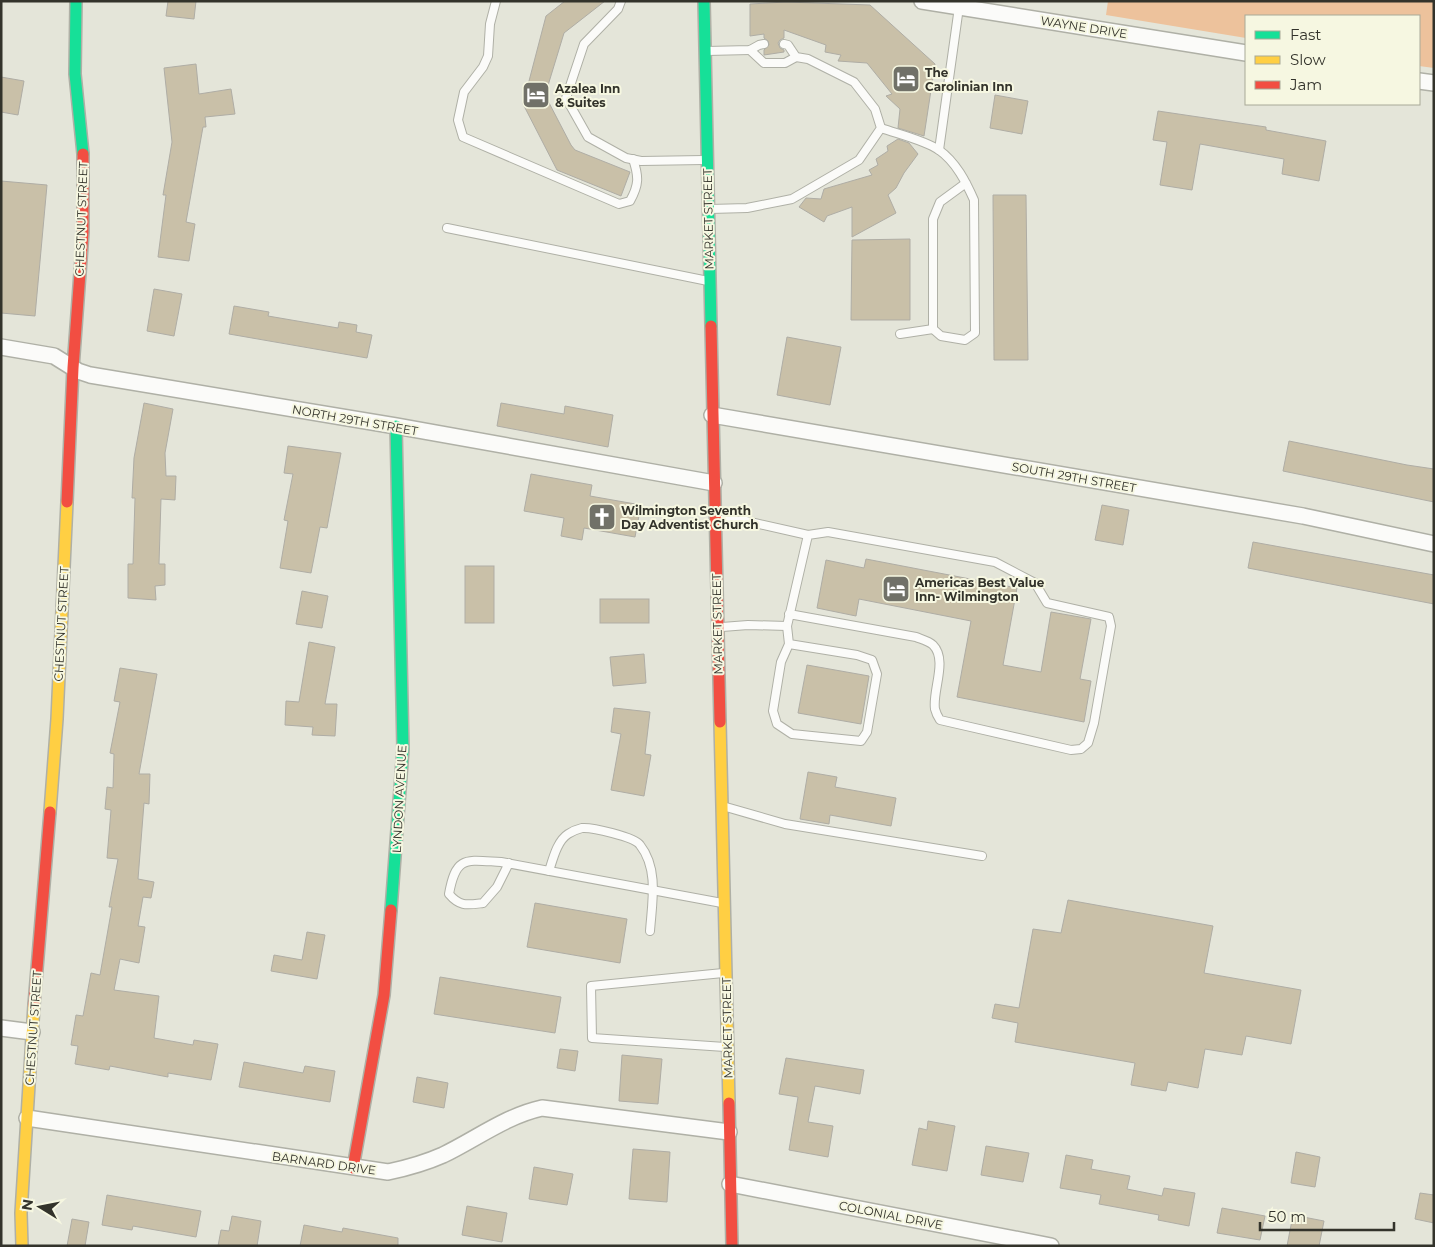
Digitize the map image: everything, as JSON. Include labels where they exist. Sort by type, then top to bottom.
[{"type":"street","name":"CHESTNUT STREET","points":[[22,1246],[21,1213],[32,1032],[56,719],[73,368],[83,232],[83,155],[75,74],[76,1]]},
{"type":"street","name":"MARKET STREET","points":[[704,1],[732,1246]]},
{"type":"street","name":"WAYNE DRIVE","points":[[922,1],[1245,53]]},
{"type":"street","points":[[1420,81],[1434,83]]},
{"type":"street","name":"NORTH 29TH STREET","points":[[1,347],[54,356],[90,376],[396,426],[714,483]]},
{"type":"street","name":"SOUTH 29TH STREET","points":[[712,415],[1303,516],[1434,544]]},
{"type":"street","name":"LYNDON AVENUE","points":[[353,1168],[384,996],[403,750],[396,426]]},
{"type":"street","points":[[1,1028],[32,1032]]},
{"type":"street","name":"BARNARD DRIVE","points":[[27,1118],[388,1172],[417,1166],[504,1122],[528,1111],[542,1108],[729,1132]]},
{"type":"street","name":"COLONIAL DRIVE","points":[[730,1184],[1051,1246]]},
{"type":"lane","points":[[496,1],[490,24],[488,56],[483,67],[464,92],[458,120],[462,137],[619,204],[630,201],[637,189],[638,174],[633,159]]},
{"type":"lane","points":[[621,1],[618,9],[584,44],[566,98],[588,137],[626,158],[641,161],[707,160]]},
{"type":"lane","points":[[939,150],[959,7]]},
{"type":"lane","points":[[705,51],[750,50],[764,44]]},
{"type":"lane","points":[[708,209],[747,208],[792,199],[859,160],[880,128],[875,108],[854,82],[808,60],[796,57],[788,45],[784,44]]},
{"type":"lane","points":[[750,50],[764,63],[785,63],[796,57]]},
{"type":"lane","points":[[880,128],[939,150],[957,168],[966,183],[974,200],[975,333],[965,340],[941,336],[933,329],[933,219],[940,202],[966,183]]},
{"type":"lane","points":[[447,228],[710,282]]},
{"type":"lane","points":[[900,334],[933,329]]},
{"type":"lane","points":[[715,520],[746,521],[808,535],[828,532],[995,562],[1035,584],[1047,603],[1109,617],[1111,626],[1094,723],[1088,743],[1081,749],[1071,750],[940,720],[935,710],[939,672],[938,653],[932,644],[916,637],[789,614]]},
{"type":"lane","points":[[789,644],[857,655],[872,660],[877,674],[867,732],[861,741],[792,734],[777,724],[773,711],[781,662],[789,644],[787,626],[789,614],[808,535]]},
{"type":"lane","points":[[717,627],[748,625],[787,626]]},
{"type":"lane","points":[[722,806],[785,824],[982,856]]},
{"type":"lane","points":[[549,871],[559,843],[567,834],[583,828],[631,838],[640,844],[651,867],[653,890],[650,931]]},
{"type":"lane","points":[[509,863],[497,887],[483,903],[467,905],[456,902],[449,894],[452,875],[459,865],[469,860],[509,863],[724,903]]},
{"type":"lane","points":[[726,973],[590,986],[592,1038],[727,1047]]},
{"type":"shaded area","points":[[1108,1],[1434,1],[1434,68],[1420,66],[1420,15],[1245,15],[1245,38],[1106,15]]},
{"type":"building","points":[[168,1],[196,1],[194,19],[166,16]]},
{"type":"building","name":"Azalea Inn & Suites","points":[[565,1],[605,1],[564,33],[546,92],[547,99],[575,150],[630,172],[621,196],[557,170],[523,104],[546,16]]},
{"type":"building","name":"The Carolinian Inn","points":[[786,2],[870,5],[935,64],[924,136],[898,128],[900,109],[886,96],[892,94],[867,63],[838,61],[841,55],[825,52],[826,45],[784,30],[784,38],[778,43],[784,52],[764,55],[764,50],[769,45],[768,41],[764,38],[764,34],[750,36],[750,4]]},
{"type":"building","points":[[196,64],[199,94],[231,89],[235,114],[205,117],[206,127],[203,127],[186,222],[195,224],[189,261],[158,257],[166,195],[163,195],[172,142],[164,68]]},
{"type":"building","points":[[1,77],[24,81],[18,115],[1,112]]},
{"type":"building","points":[[995,95],[1028,101],[1022,134],[990,128]]},
{"type":"building","points":[[1158,111],[1266,127],[1266,130],[1326,141],[1319,181],[1282,174],[1284,159],[1200,144],[1192,190],[1160,185],[1167,142],[1153,140]]},
{"type":"building","points":[[898,139],[909,143],[918,154],[896,188],[888,195],[896,213],[852,237],[852,207],[827,216],[824,222],[799,207],[806,198],[821,199],[824,189],[872,175],[869,170],[878,165],[876,159],[888,151],[887,146]]},
{"type":"building","points":[[1,181],[47,185],[35,316],[1,313]]},
{"type":"building","points":[[993,195],[1026,195],[1028,360],[994,360]]},
{"type":"building","points":[[910,239],[910,320],[851,320],[852,240]]},
{"type":"building","points":[[154,289],[182,294],[174,336],[147,331]]},
{"type":"building","points":[[234,306],[269,312],[268,316],[338,328],[339,322],[357,325],[356,332],[372,335],[367,358],[229,334]]},
{"type":"building","points":[[787,337],[841,347],[830,405],[777,395]]},
{"type":"building","points":[[144,403],[173,409],[165,453],[166,476],[176,476],[175,500],[161,499],[159,564],[165,564],[165,585],[155,586],[156,600],[128,598],[128,564],[133,564],[135,498],[132,498],[134,458]]},
{"type":"building","points":[[501,403],[564,414],[565,406],[613,415],[608,447],[497,426]]},
{"type":"building","points":[[1289,441],[1434,469],[1434,502],[1283,471]]},
{"type":"building","points":[[288,446],[341,453],[327,528],[320,527],[311,573],[280,568],[288,521],[284,520],[293,474],[284,473]]},
{"type":"building","name":"Wilmington Seventh Day Adventist Church","points":[[531,474],[592,485],[590,496],[641,505],[635,537],[584,528],[582,540],[561,536],[564,518],[524,511]]},
{"type":"building","points":[[1102,505],[1129,510],[1123,545],[1095,540]]},
{"type":"building","points":[[1253,542],[1434,575],[1434,604],[1248,568]]},
{"type":"building","points":[[866,559],[1017,588],[1003,665],[1041,672],[1051,612],[1091,619],[1080,679],[1091,681],[1084,722],[957,697],[971,621],[859,599],[856,616],[817,608],[826,560],[864,568]]},
{"type":"building","points":[[465,566],[494,566],[494,623],[465,623]]},
{"type":"building","points":[[302,591],[328,596],[322,628],[296,624]]},
{"type":"building","points":[[600,599],[649,599],[649,623],[600,623]]},
{"type":"building","points":[[309,642],[335,647],[325,704],[337,704],[335,736],[312,735],[313,727],[285,725],[286,701],[299,702]]},
{"type":"building","points":[[644,654],[646,683],[613,686],[610,657]]},
{"type":"building","points":[[807,665],[869,676],[861,724],[798,713]]},
{"type":"building","points":[[120,668],[157,674],[139,774],[150,774],[149,804],[144,803],[138,879],[154,882],[151,898],[143,897],[138,926],[145,927],[139,963],[120,959],[114,990],[159,996],[154,1038],[193,1045],[194,1040],[218,1044],[211,1080],[168,1073],[168,1077],[110,1066],[109,1070],[75,1064],[78,1046],[71,1045],[76,1015],[83,1016],[91,973],[100,975],[112,907],[109,907],[118,859],[107,858],[111,810],[105,809],[107,787],[113,788],[114,754],[110,753],[120,702],[114,701]]},
{"type":"building","points":[[614,708],[650,712],[645,754],[651,755],[644,796],[611,790],[621,734],[611,732]]},
{"type":"building","points":[[808,772],[837,777],[835,787],[896,798],[891,826],[830,815],[829,824],[800,819]]},
{"type":"building","points":[[1068,900],[1213,926],[1204,973],[1301,990],[1291,1044],[1246,1036],[1242,1055],[1205,1049],[1198,1088],[1168,1082],[1166,1091],[1131,1085],[1135,1063],[1015,1042],[1018,1023],[992,1018],[995,1004],[1019,1008],[1033,929],[1061,933]]},
{"type":"building","points":[[535,903],[627,919],[620,963],[527,947]]},
{"type":"building","points":[[307,932],[325,935],[317,979],[271,971],[274,955],[302,960]]},
{"type":"building","points":[[440,977],[561,997],[555,1033],[434,1014]]},
{"type":"building","points":[[560,1049],[578,1051],[575,1071],[557,1068]]},
{"type":"building","points":[[622,1055],[662,1059],[658,1104],[619,1101]]},
{"type":"building","points":[[786,1058],[864,1070],[860,1094],[815,1086],[808,1122],[833,1126],[828,1157],[789,1150],[798,1097],[779,1094]]},
{"type":"building","points":[[244,1062],[303,1073],[305,1066],[335,1071],[330,1102],[239,1087]]},
{"type":"building","points":[[417,1077],[448,1083],[444,1108],[413,1102]]},
{"type":"building","points":[[928,1121],[955,1126],[947,1171],[912,1165],[919,1128],[927,1130]]},
{"type":"building","points":[[986,1146],[1029,1153],[1023,1182],[981,1175]]},
{"type":"building","points":[[633,1149],[670,1152],[667,1202],[629,1199]]},
{"type":"building","points":[[1296,1152],[1320,1157],[1315,1187],[1291,1183]]},
{"type":"building","points":[[1066,1155],[1093,1160],[1091,1169],[1130,1176],[1127,1189],[1162,1196],[1164,1188],[1195,1193],[1189,1226],[1158,1220],[1159,1215],[1099,1204],[1101,1195],[1060,1188]]},
{"type":"building","points":[[534,1167],[573,1174],[567,1205],[529,1199]]},
{"type":"building","points":[[1420,1193],[1434,1195],[1434,1223],[1415,1219]]},
{"type":"building","points":[[107,1195],[201,1211],[196,1237],[133,1226],[132,1230],[102,1225]]},
{"type":"building","points":[[467,1206],[507,1213],[502,1242],[462,1235]]},
{"type":"building","points":[[1222,1208],[1265,1216],[1260,1240],[1217,1233]]},
{"type":"building","points":[[1293,1215],[1324,1221],[1319,1246],[1287,1246]]},
{"type":"building","points":[[232,1216],[261,1221],[257,1246],[218,1246],[221,1230],[229,1231]]},
{"type":"building","points":[[72,1219],[89,1222],[85,1246],[67,1246]]},
{"type":"building","points":[[304,1225],[342,1232],[343,1228],[398,1238],[398,1246],[300,1246]]},
{"type":"traffic: fast","points":[[76,1],[75,74],[83,154]]},
{"type":"traffic: fast","points":[[704,1],[711,326]]},
{"type":"traffic: fast","points":[[391,910],[403,749],[396,426]]},
{"type":"traffic: slow","points":[[50,812],[57,719],[67,502]]},
{"type":"traffic: slow","points":[[720,722],[729,1103]]},
{"type":"traffic: slow","points":[[22,1246],[21,1213],[34,1005]]},
{"type":"traffic: jam","points":[[67,502],[73,368],[83,232],[83,154]]},
{"type":"traffic: jam","points":[[711,326],[720,722]]},
{"type":"traffic: jam","points":[[34,1005],[50,812]]},
{"type":"traffic: jam","points":[[353,1168],[384,995],[391,910]]},
{"type":"traffic: jam","points":[[729,1103],[732,1246]]},
{"type":"place","name":"The Carolinian Inn","points":[[906,79]]},
{"type":"place","name":"Azalea Inn & Suites","points":[[536,95]]},
{"type":"place","name":"Wilmington Seventh Day Adventist Church","points":[[602,517]]},
{"type":"place","name":"Americas Best Value Inn- Wilmington","points":[[896,589]]}]
